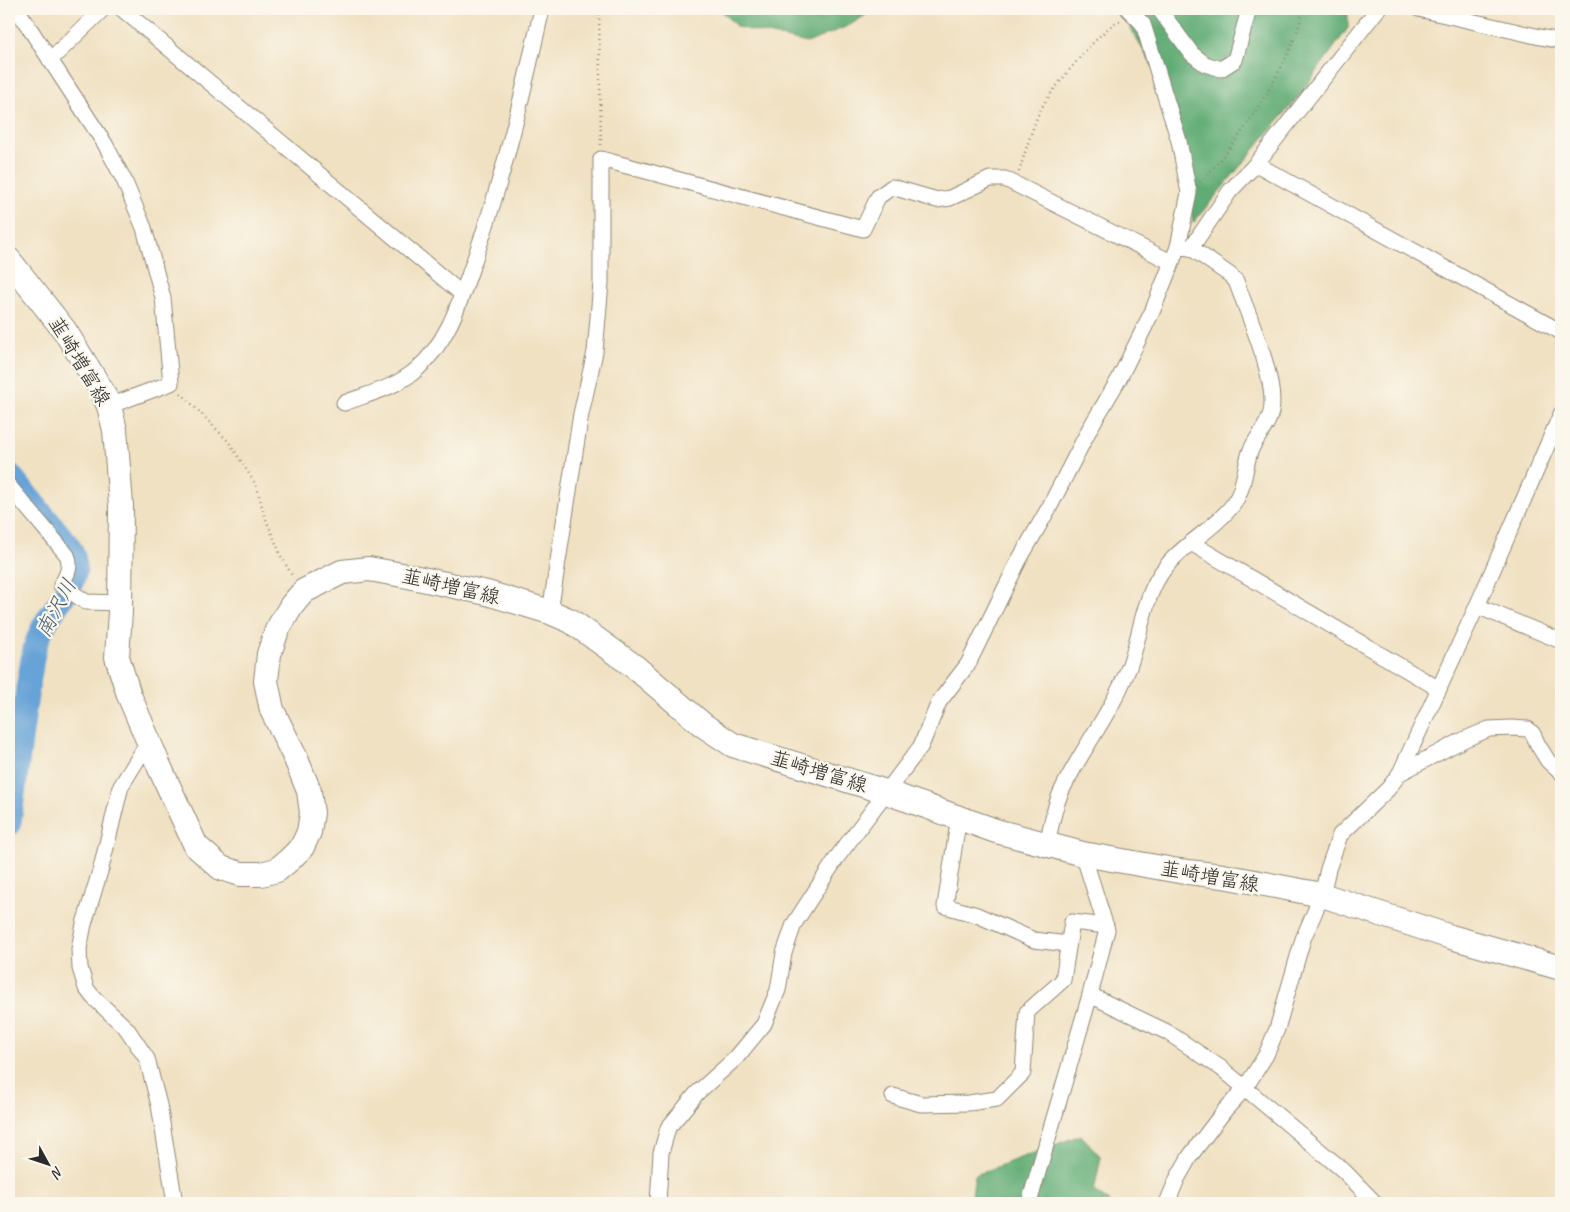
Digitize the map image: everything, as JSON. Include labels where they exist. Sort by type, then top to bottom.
[{"type":"main road","name":"韮崎増富線","points":[[9,260],[65,331],[102,391],[109,406],[115,430],[121,505],[120,603],[117,657],[129,695],[196,846],[221,868],[241,874],[261,874],[277,870],[302,847],[309,832],[312,813],[309,791],[272,710],[266,681],[270,654],[277,630],[292,605],[304,591],[342,572],[369,569],[487,593],[550,612],[571,621],[635,667],[703,726],[733,745],[886,792],[996,831],[1082,854],[1179,871],[1223,876],[1322,896],[1451,937],[1561,968]]},
{"type":"street","points":[[17,9],[105,144],[124,180],[144,228],[163,298],[171,383],[109,406]]},
{"type":"street","points":[[50,60],[103,9]]},
{"type":"street","points":[[122,9],[462,294]]},
{"type":"street","points":[[344,403],[400,382],[417,369],[436,349],[452,321],[494,203],[520,107],[542,9]]},
{"type":"street","points":[[1159,9],[1192,54],[1205,64],[1222,69],[1235,60],[1249,9]]},
{"type":"street","points":[[658,1203],[661,1153],[668,1128],[697,1093],[736,1058],[764,1024],[778,990],[784,953],[794,924],[838,856],[921,746],[939,702],[968,664],[1019,560],[1050,506],[1152,312],[1171,262],[1230,191],[1256,164],[1378,9]]},
{"type":"street","points":[[1419,9],[1540,37],[1561,40]]},
{"type":"street","points":[[1126,15],[1143,24],[1177,134],[1189,193],[1184,247]]},
{"type":"street","points":[[550,612],[581,414],[594,352],[600,283],[601,159],[863,229],[878,197],[892,187],[937,200],[950,198],[990,179],[1005,179],[1171,262]]},
{"type":"street","points":[[1256,164],[1561,332]]},
{"type":"street","points":[[1046,844],[1061,792],[1109,712],[1129,666],[1156,581],[1173,558],[1208,530],[1232,505],[1240,491],[1250,450],[1271,412],[1272,397],[1263,356],[1236,281],[1230,274],[1184,247]]},
{"type":"street","points":[[1167,1203],[1190,1156],[1225,1110],[1245,1088],[1266,1055],[1279,1021],[1303,939],[1322,896],[1328,869],[1340,835],[1388,789],[1400,773],[1477,606],[1561,414]]},
{"type":"street","points":[[9,486],[67,555],[69,560],[67,577],[62,585],[86,602],[120,603]]},
{"type":"street","points":[[1191,543],[1439,689]]},
{"type":"street","points":[[1477,606],[1561,641]]},
{"type":"street","points":[[1400,773],[1463,740],[1489,729],[1511,728],[1528,729],[1533,734],[1548,761],[1561,773]]},
{"type":"street","points":[[149,741],[121,786],[101,868],[84,924],[79,949],[80,968],[86,988],[92,997],[127,1029],[147,1059],[158,1105],[175,1203]]},
{"type":"street","points":[[959,817],[945,906],[977,915],[1034,940],[1068,944]]},
{"type":"street","points":[[1030,1203],[1107,930],[1082,854]]},
{"type":"street","points":[[893,1096],[921,1104],[969,1103],[997,1099],[1023,1073],[1027,1012],[1063,980],[1072,922],[1106,926]]},
{"type":"street","points":[[1090,995],[1167,1032],[1221,1068],[1344,1172],[1375,1203]]},
{"type":"path","points":[[599,9],[601,159]]},
{"type":"path","points":[[1189,193],[1215,167],[1255,111],[1282,65],[1299,26],[1304,9]]},
{"type":"path","points":[[1015,184],[1039,111],[1050,94],[1081,56],[1110,25],[1126,15]]},
{"type":"path","points":[[171,383],[229,442],[256,485],[265,517],[280,556],[295,581],[304,591]]},
{"type":"green space","points":[[719,9],[875,9],[850,25],[807,43],[737,27]]},
{"type":"green space","points":[[1119,9],[1348,9],[1348,28],[1302,92],[1193,223],[1176,106]]},
{"type":"green space","points":[[1081,1135],[1101,1157],[1094,1191],[1111,1203],[971,1203],[975,1175]]},
{"type":"waterway","name":"南沢川","points":[[9,474],[68,545],[75,565],[75,574],[72,582],[45,624],[34,649],[9,824]]}]
